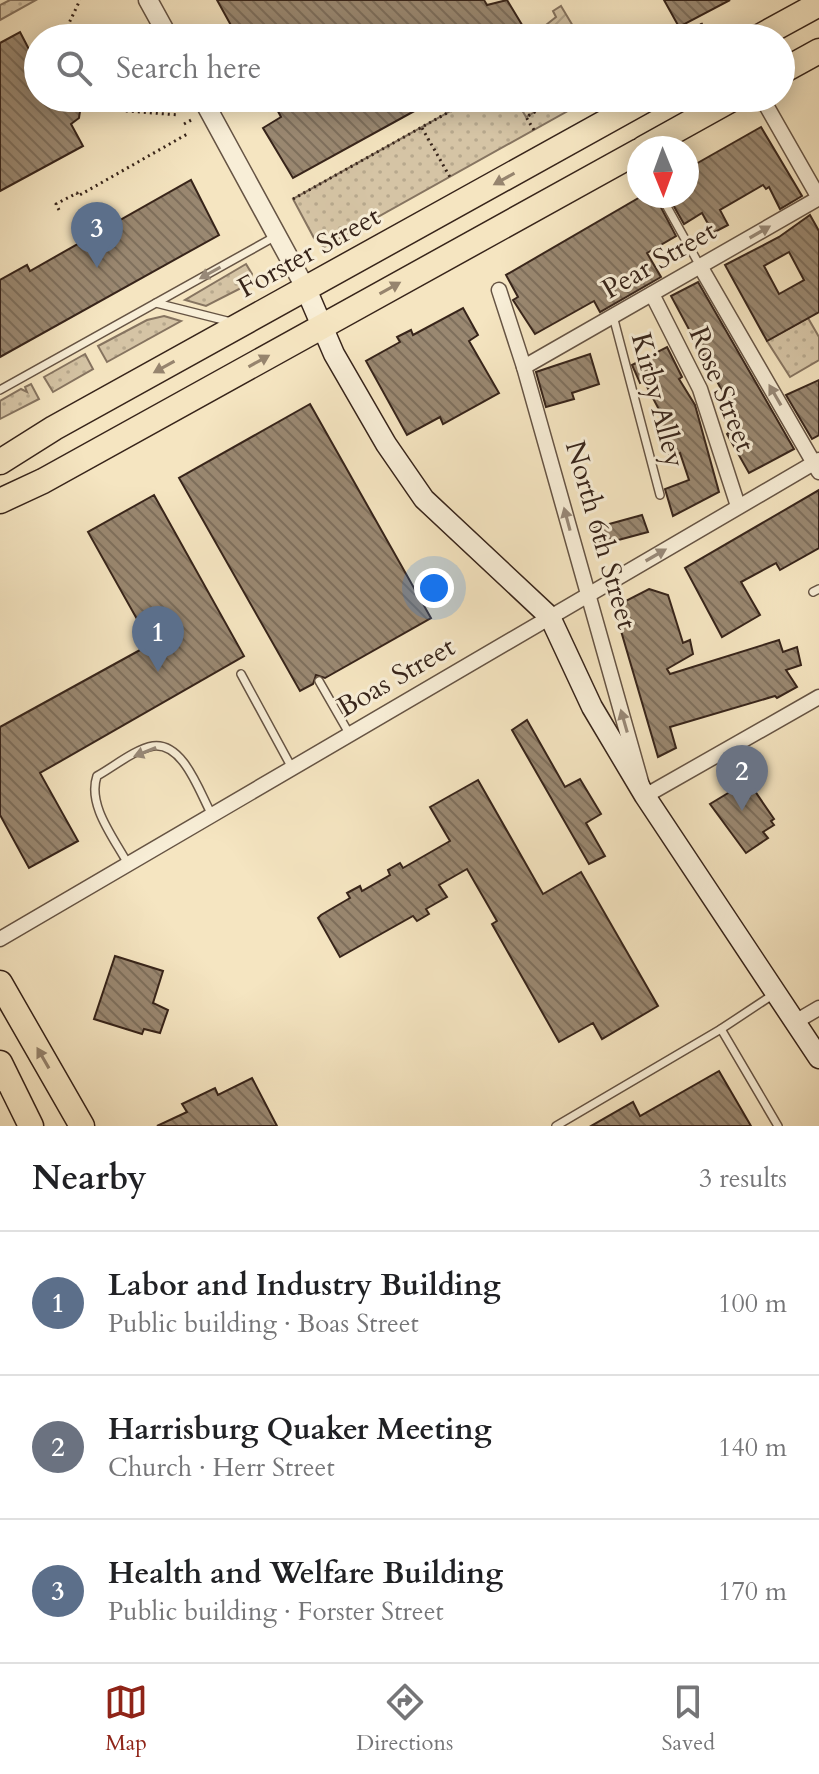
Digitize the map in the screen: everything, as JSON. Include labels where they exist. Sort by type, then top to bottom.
[{"type":"main road","points":[[783,24],[819,4]]},
{"type":"main road","points":[[795,64],[819,51]]},
{"type":"main road","name":"Forster Street","points":[[0,462],[54,428],[624,112]]},
{"type":"main road","points":[[665,136],[709,112]]},
{"type":"main road","points":[[0,501],[43,481],[627,157]]},
{"type":"main road","points":[[306,289],[322,326],[386,444],[424,499],[550,617]]},
{"type":"main road","points":[[0,444],[54,428]]},
{"type":"main road","points":[[0,514],[43,481]]},
{"type":"main road","name":"North 6th Street","points":[[550,617],[592,707],[645,796],[819,1058]]},
{"type":"main road","points":[[0,983],[82,1126]]},
{"type":"main road","points":[[0,1063],[31,1126]]},
{"type":"street","points":[[148,0],[161,24]]},
{"type":"street","points":[[210,112],[306,289]]},
{"type":"street","points":[[770,112],[819,198]]},
{"type":"street","name":"Pear Street","points":[[524,367],[819,198]]},
{"type":"street","points":[[700,266],[817,465]]},
{"type":"street","name":"North 6th Street","points":[[499,290],[524,367],[645,796]]},
{"type":"street","name":"Rose Street","points":[[652,294],[700,389],[738,506]]},
{"type":"street","name":"Boas Street","points":[[0,939],[738,506],[817,465]]},
{"type":"street","points":[[645,796],[819,697]]},
{"type":"street","points":[[795,1022],[819,1008]]},
{"type":"lane","points":[[668,208],[700,266]]},
{"type":"lane","points":[[0,390],[278,235]]},
{"type":"lane","points":[[156,303],[241,324]]},
{"type":"lane","name":"Kirby Alley","points":[[613,316],[660,495]]},
{"type":"lane","points":[[241,674],[292,768]]},
{"type":"lane","points":[[319,681],[350,735]]},
{"type":"lane","points":[[128,864],[97,806],[92,789],[97,776],[152,746],[167,748],[179,756],[212,815]]},
{"type":"lane","points":[[556,1126],[721,1029],[776,992]]},
{"type":"lane","points":[[721,1029],[778,1126]]},
{"type":"path","points":[[69,24],[80,0]]},
{"type":"path","points":[[140,112],[179,115]]},
{"type":"path","points":[[293,199],[448,112]]},
{"type":"path","points":[[534,130],[526,117],[535,112]]},
{"type":"path","points":[[184,124],[193,119]]},
{"type":"path","points":[[421,127],[450,177]]},
{"type":"path","points":[[59,210],[56,204],[77,193],[78,196],[189,133]]},
{"type":"shaded area","points":[[10,0],[36,0],[0,20],[0,5]]},
{"type":"shaded area","points":[[561,6],[572,24],[547,24],[556,17],[553,11]]},
{"type":"shaded area","points":[[449,112],[524,112],[526,116],[533,112],[566,112],[324,247],[314,238],[293,199]]},
{"type":"shaded area","points":[[246,264],[252,274],[249,284],[206,306],[185,300]]},
{"type":"shaded area","points":[[164,316],[181,321],[107,362],[98,346],[147,320]]},
{"type":"shaded area","points":[[808,318],[819,337],[819,360],[790,377],[767,341]]},
{"type":"shaded area","points":[[85,354],[93,369],[53,392],[44,377]]},
{"type":"shaded area","points":[[31,384],[39,399],[0,419],[0,401],[21,389],[27,392],[25,387]]},
{"type":"building","points":[[217,0],[484,0],[487,5],[507,0],[522,24],[230,24]]},
{"type":"building","points":[[664,0],[730,0],[685,24],[677,24]]},
{"type":"building","points":[[20,32],[24,40],[24,112],[80,112],[79,118],[71,124],[83,146],[0,191],[0,43]]},
{"type":"building","points":[[278,112],[413,112],[293,178],[263,128],[281,117]]},
{"type":"building","points":[[761,127],[802,196],[780,209],[769,187],[766,189],[763,185],[720,210],[728,225],[713,233],[702,213],[684,224],[675,208],[699,208],[699,162]]},
{"type":"building","points":[[191,180],[219,235],[0,357],[0,280],[27,265],[30,271]]},
{"type":"building","points":[[627,205],[627,208],[661,208],[676,236],[647,253],[661,277],[600,312],[594,301],[535,334],[513,300],[518,297],[506,275]]},
{"type":"building","points":[[810,215],[819,231],[819,312],[767,341],[725,265],[779,237]],"holes":[[[789,252],[804,280],[779,294],[764,266]]]},
{"type":"building","points":[[698,282],[794,449],[749,473],[727,434],[740,424],[671,296]]},
{"type":"building","points":[[463,308],[478,335],[469,341],[499,393],[443,424],[440,417],[407,435],[366,361],[400,342],[397,337],[411,330],[413,335]]},
{"type":"building","points":[[667,347],[682,377],[679,379],[695,405],[719,492],[673,516],[665,489],[689,480],[680,453],[670,456],[659,424],[665,421],[632,365]]},
{"type":"building","points":[[590,354],[599,384],[572,393],[574,399],[546,407],[536,372]]},
{"type":"building","points":[[819,380],[819,435],[812,439],[786,395]]},
{"type":"building","points":[[310,404],[431,618],[325,678],[316,675],[313,684],[300,691],[179,478]]},
{"type":"building","points":[[819,490],[819,548],[780,570],[776,563],[741,582],[760,615],[722,637],[685,568]]},
{"type":"building","points":[[154,495],[244,656],[40,773],[78,841],[29,868],[0,815],[0,727],[151,644],[88,532]]},
{"type":"building","points":[[642,515],[648,532],[596,546],[591,529]]},
{"type":"building","points":[[649,589],[668,595],[683,643],[690,640],[693,654],[667,669],[670,674],[779,640],[783,652],[797,647],[801,665],[786,670],[797,687],[777,698],[775,696],[670,727],[676,748],[658,757],[614,607]]},
{"type":"building","points":[[527,720],[565,787],[580,779],[601,814],[586,823],[605,856],[589,864],[512,730]]},
{"type":"building","points":[[478,780],[543,894],[581,872],[658,1006],[602,1039],[593,1023],[559,1042],[492,924],[497,921],[467,869],[439,885],[447,897],[426,909],[429,914],[417,921],[413,916],[340,957],[318,918],[350,898],[347,893],[360,886],[362,891],[390,875],[388,870],[400,863],[403,868],[450,841],[430,807]]},
{"type":"building","points":[[748,781],[774,819],[771,821],[774,825],[763,832],[768,838],[746,853],[710,804]]},
{"type":"building","points":[[115,956],[163,971],[153,1003],[168,1010],[160,1033],[144,1029],[142,1034],[94,1019]]},
{"type":"building","points":[[719,1071],[751,1126],[591,1126],[633,1102],[640,1116]]},
{"type":"building","points":[[252,1078],[277,1126],[157,1126],[187,1112],[182,1104],[215,1088],[218,1095]]},
{"type":"place","name":"Health and Welfare Building","points":[[97,268]]},
{"type":"place","name":"Labor and Industry Building","points":[[158,672]]},
{"type":"place","name":"Harrisburg Quaker Meeting","points":[[742,811]]}]
